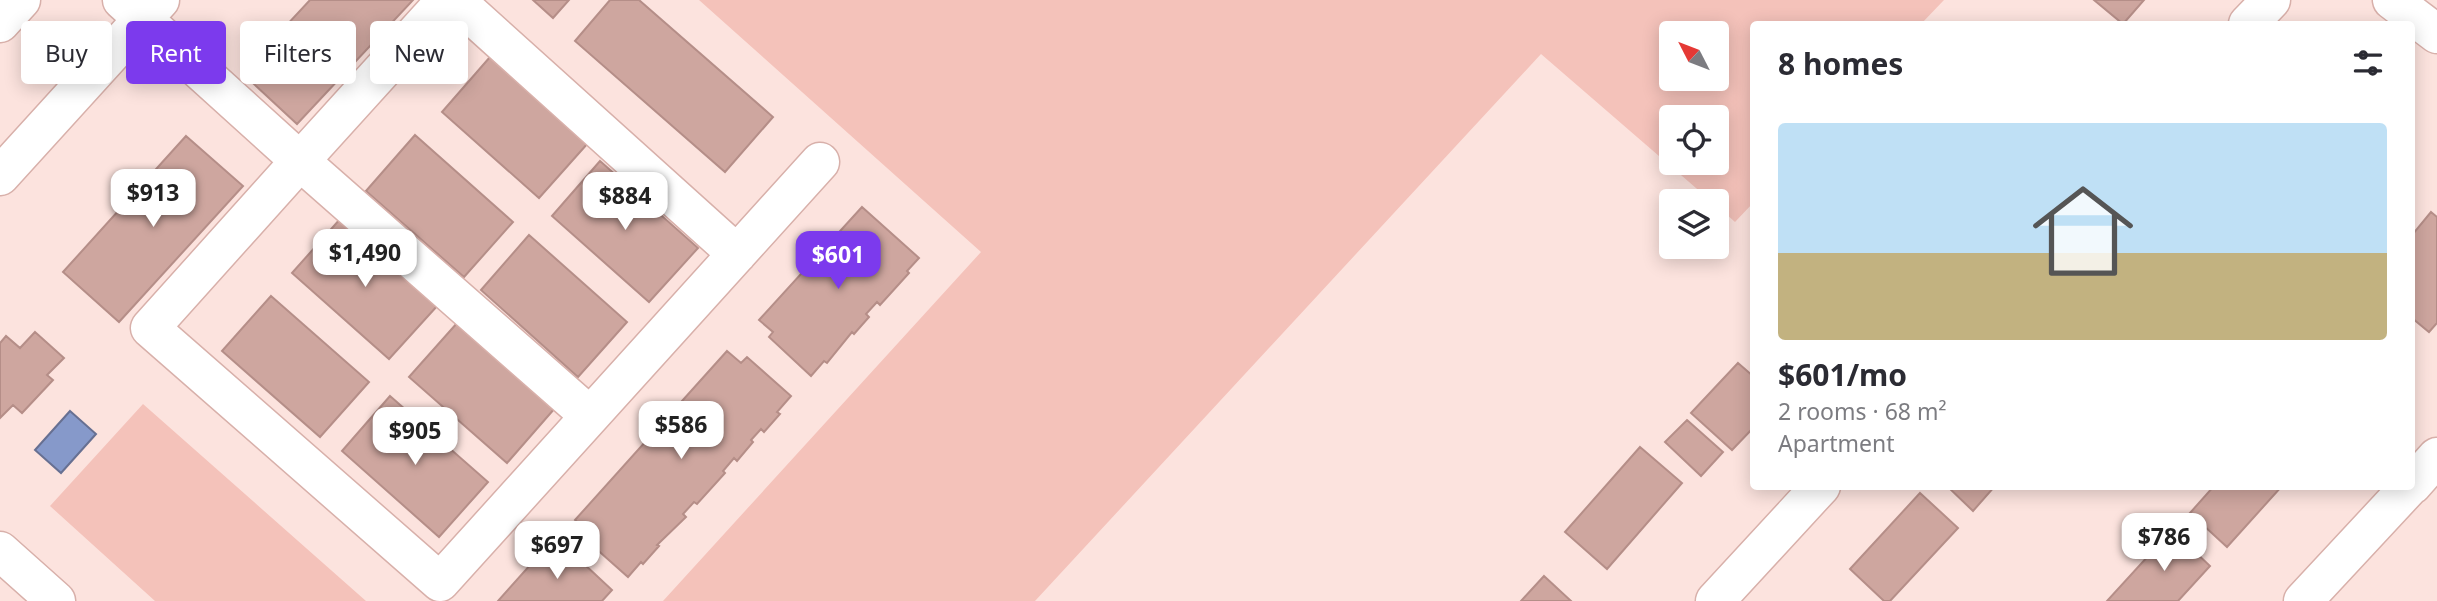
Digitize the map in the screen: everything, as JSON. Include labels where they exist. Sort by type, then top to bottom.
[{"type":"street","points":[[0,23],[21,0]]},
{"type":"street","points":[[446,0],[150,328],[431,592],[820,162]]},
{"type":"street","points":[[455,0],[737,254]]},
{"type":"street","points":[[2251,21],[2271,0]]},
{"type":"street","points":[[2392,0],[2437,34]]},
{"type":"street","points":[[0,176],[142,6],[300,161],[590,416]]},
{"type":"street","points":[[2415,482],[2437,457]]},
{"type":"street","points":[[1715,601],[1817,490]]},
{"type":"street","points":[[2303,601],[2407,490]]},
{"type":"street","points":[[0,551],[56,601]]},
{"type":"shaded area","points":[[699,0],[1944,0],[1924,21],[1750,21],[1750,206],[1735,222],[1729,217],[1729,189],[1697,189],[1681,175],[1729,175],[1729,105],[1659,105],[1659,156],[1541,54],[1035,601],[663,601],[981,252]]},
{"type":"shaded area","points":[[143,404],[366,601],[155,601],[50,506]]},
{"type":"water","points":[[70,411],[96,434],[61,473],[35,450]]},
{"type":"building","points":[[310,0],[413,0],[393,21],[370,21],[370,46],[356,61],[356,21],[290,21]]},
{"type":"building","points":[[533,0],[569,0],[553,18]]},
{"type":"building","points":[[610,0],[639,0],[773,117],[725,172],[575,41]]},
{"type":"building","points":[[2094,0],[2144,0],[2126,21],[2119,21]]},
{"type":"building","points":[[490,57],[588,143],[539,198],[442,112]]},
{"type":"building","points":[[254,84],[334,84],[297,124]]},
{"type":"building","points":[[415,135],[513,222],[464,277],[366,191]]},
{"type":"building","points":[[186,136],[243,186],[119,322],[63,272]]},
{"type":"building","points":[[600,161],[698,248],[649,302],[552,216]]},
{"type":"building","points":[[862,207],[919,258],[880,305],[877,302],[866,314],[869,317],[854,334],[852,332],[827,363],[824,361],[811,376],[769,337],[773,332],[759,320]]},
{"type":"building","points":[[2431,212],[2437,217],[2437,323],[2429,332],[2415,320],[2415,231]]},
{"type":"building","points":[[341,218],[438,305],[389,359],[292,273]]},
{"type":"building","points":[[529,235],[627,322],[578,377],[481,290]]},
{"type":"building","points":[[271,296],[369,382],[320,437],[222,351]]},
{"type":"building","points":[[458,322],[555,408],[507,463],[409,377]]},
{"type":"building","points":[[35,332],[64,358],[47,375],[53,380],[22,413],[13,405],[0,418],[0,343],[6,336],[20,348]]},
{"type":"building","points":[[727,351],[741,363],[747,357],[791,396],[764,432],[761,429],[737,461],[734,458],[723,471],[725,473],[697,504],[694,502],[683,514],[686,517],[628,577],[584,538],[589,533],[575,520]]},
{"type":"building","points":[[1738,363],[1750,374],[1750,431],[1732,450],[1691,413]]},
{"type":"building","points":[[390,396],[488,482],[439,537],[342,451]]},
{"type":"building","points":[[1687,420],[1723,452],[1701,476],[1665,442]]},
{"type":"building","points":[[1640,447],[1682,483],[1607,569],[1565,532]]},
{"type":"building","points":[[1951,490],[1991,490],[1973,511]]},
{"type":"building","points":[[2210,490],[2278,490],[2227,547],[2190,513]]},
{"type":"building","points":[[1920,493],[1958,528],[1890,601],[1884,601],[1850,569]]},
{"type":"building","points":[[2172,530],[2210,566],[2178,601],[2107,601]]},
{"type":"building","points":[[549,544],[563,556],[569,550],[612,590],[602,601],[498,601]]},
{"type":"building","points":[[1544,576],[1571,601],[1521,601]]}]
